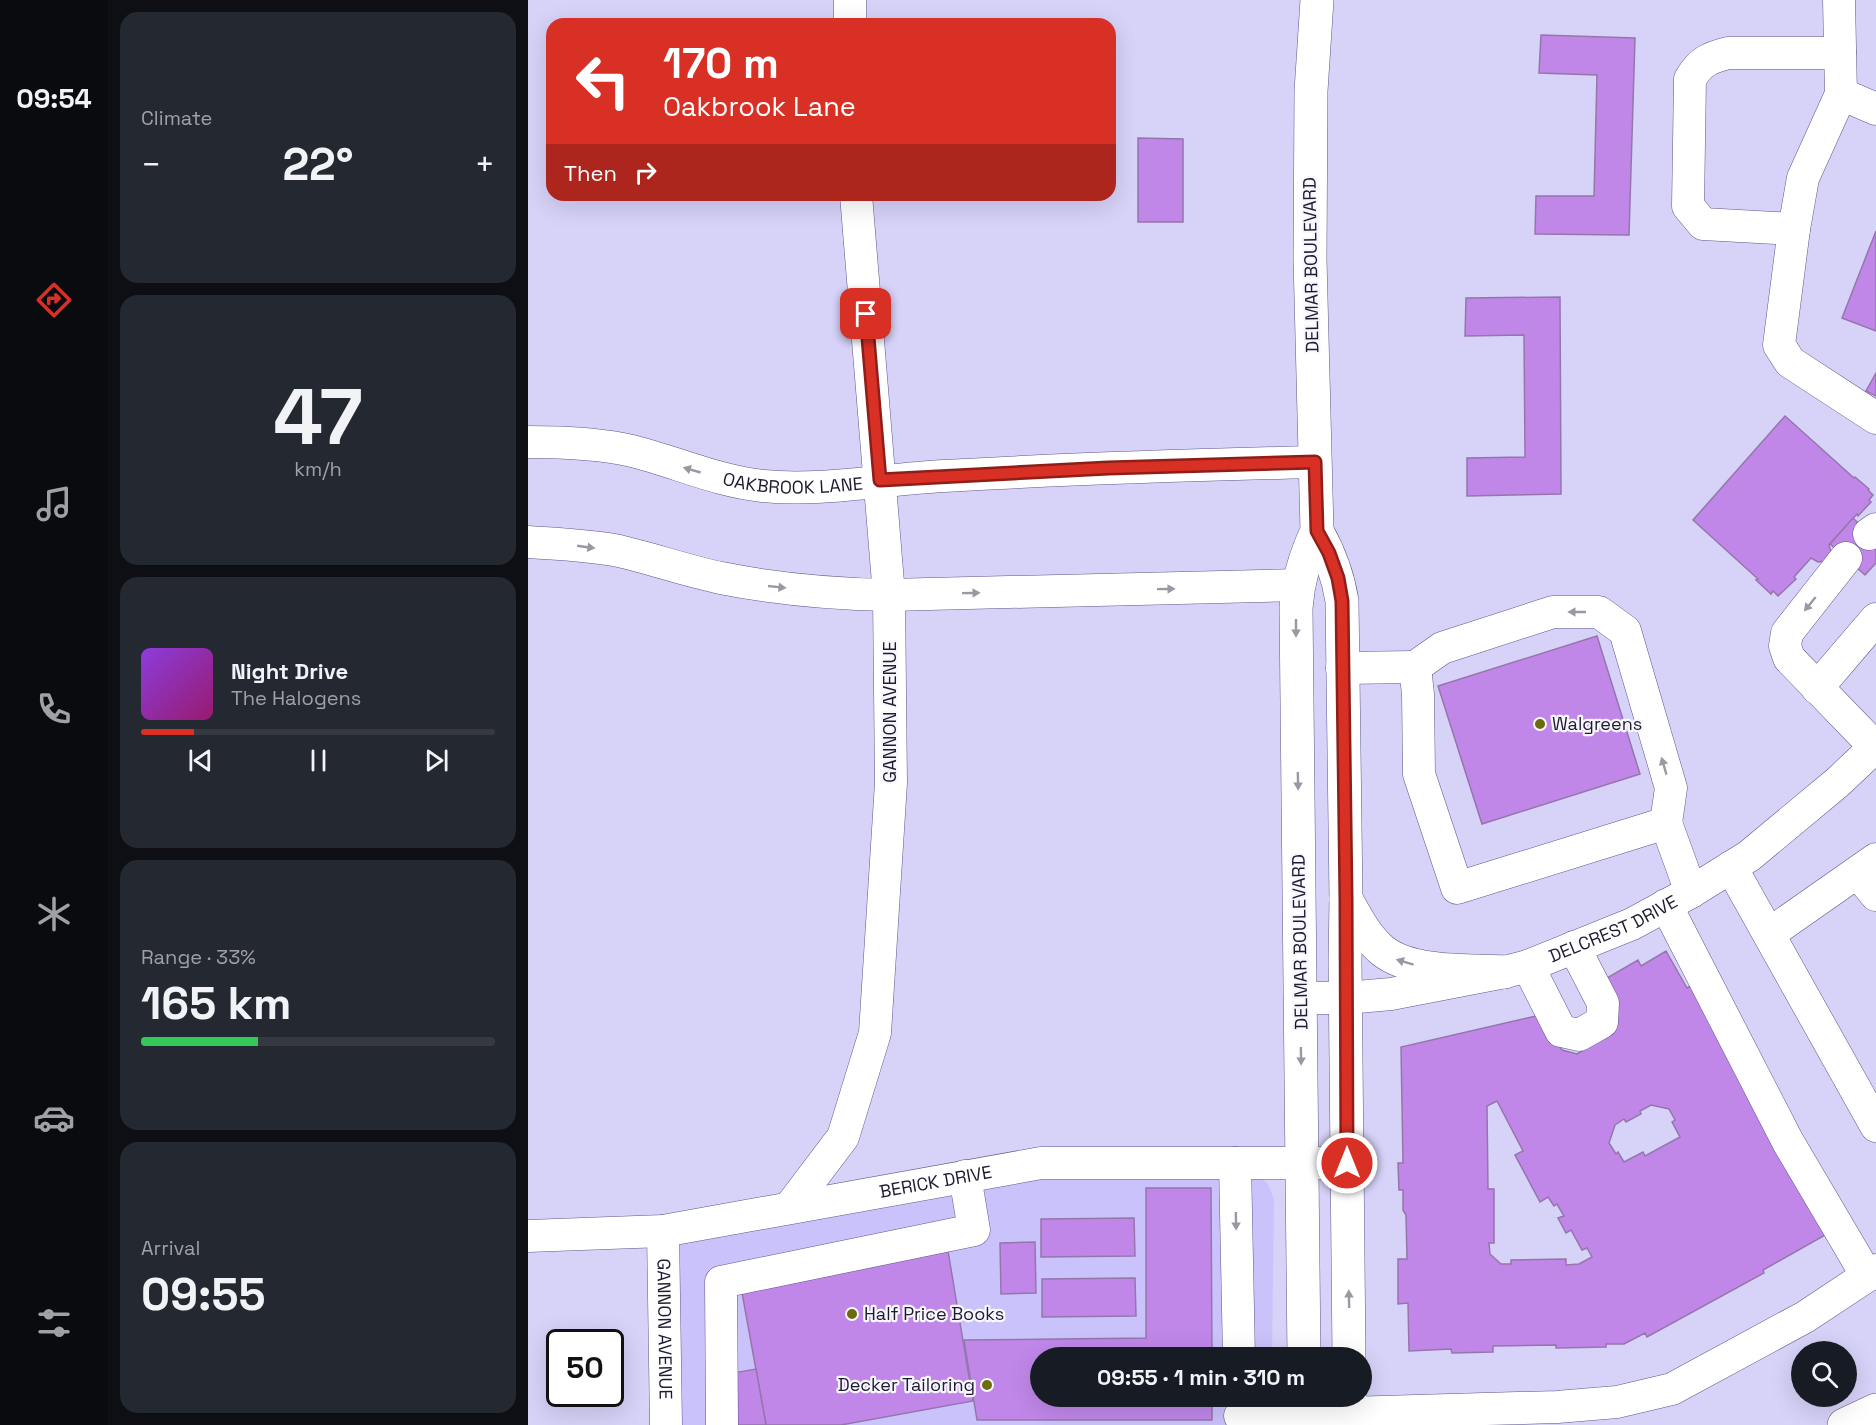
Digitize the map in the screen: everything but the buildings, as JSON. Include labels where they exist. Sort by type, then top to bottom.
[{"type":"main road","name":"DELMAR BOULEVARD","points":[[1304,1347],[1296,608],[1298,585],[1305,557],[1317,531],[1310,259],[1310,161],[1311,91],[1317,0]]},
{"type":"main road","name":"DELMAR BOULEVARD","points":[[1317,531],[1329,553],[1338,578],[1342,601],[1349,1347]]},
{"type":"main road","points":[[1346,899],[1372,940],[1383,951],[1395,958],[1419,966],[1443,969],[1516,969]]},
{"type":"main road","points":[[1844,1425],[1876,1410]]},
{"type":"street","points":[[850,0],[850,18]]},
{"type":"street","points":[[1839,0],[1841,94],[1803,178],[1779,345],[1790,362],[1876,418]]},
{"type":"street","points":[[1794,229],[1703,224],[1688,206],[1690,79],[1699,66],[1710,58],[1728,53],[1840,53]]},
{"type":"street","points":[[1841,94],[1876,109]]},
{"type":"street","name":"GANNON AVENUE","points":[[790,1207],[843,1137],[875,1033],[891,783],[889,595],[857,201]]},
{"type":"street","name":"OAKBROOK LANE","points":[[528,442],[606,446],[633,451],[723,479],[763,486],[824,486],[880,480],[1108,468],[1315,462]]},
{"type":"street","points":[[528,542],[617,551],[719,578],[841,594],[889,595],[1298,585]]},
{"type":"street","points":[[1846,558],[1787,633],[1785,646],[1789,658],[1876,747]]},
{"type":"street","points":[[1239,1412],[1557,1407],[1617,1402],[1672,1389],[1805,1317],[1872,1273],[1788,1142],[1679,898],[1665,823],[1671,788],[1625,631],[1599,612],[1553,612],[1442,648],[1415,667],[1342,668]]},
{"type":"street","points":[[1817,688],[1876,619]]},
{"type":"street","points":[[1415,667],[1418,694],[1419,774],[1457,888],[1665,823]]},
{"type":"street","name":"DELCREST DRIVE","points":[[1300,998],[1346,998],[1426,989],[1516,969],[1632,924],[1749,856],[1838,782],[1876,747]]},
{"type":"street","points":[[1731,867],[1876,1126]]},
{"type":"street","points":[[1769,934],[1870,876]]},
{"type":"street","points":[[1516,969],[1561,1031],[1579,1035],[1602,1022],[1603,1003],[1574,947]]},
{"type":"street","name":"BERICK DRIVE","points":[[528,1236],[663,1231],[1041,1163],[1347,1163]]},
{"type":"street","points":[[1235,1163],[1239,1347]]},
{"type":"street","points":[[722,1425],[721,1282],[974,1230],[965,1176]]},
{"type":"street","name":"GANNON AVENUE","points":[[663,1231],[666,1425]]},
{"type":"shaded area","points":[[1256,1173],[1268,1184],[1274,1199],[1272,1347],[1030,1347],[1030,1407],[1272,1407],[1272,1425],[677,1425],[676,1254],[681,1242],[1019,1180],[1056,1177]]},
{"type":"place","name":"Walgreens","points":[[1540,724]]},
{"type":"place","name":"Half Price Books","points":[[852,1314]]},
{"type":"place","name":"Decker Tailoring","points":[[987,1385]]},
{"type":"route","points":[[866,314],[880,480],[1108,468],[1315,462],[1317,531],[1329,553],[1338,578],[1342,601],[1347,1163]]}]
